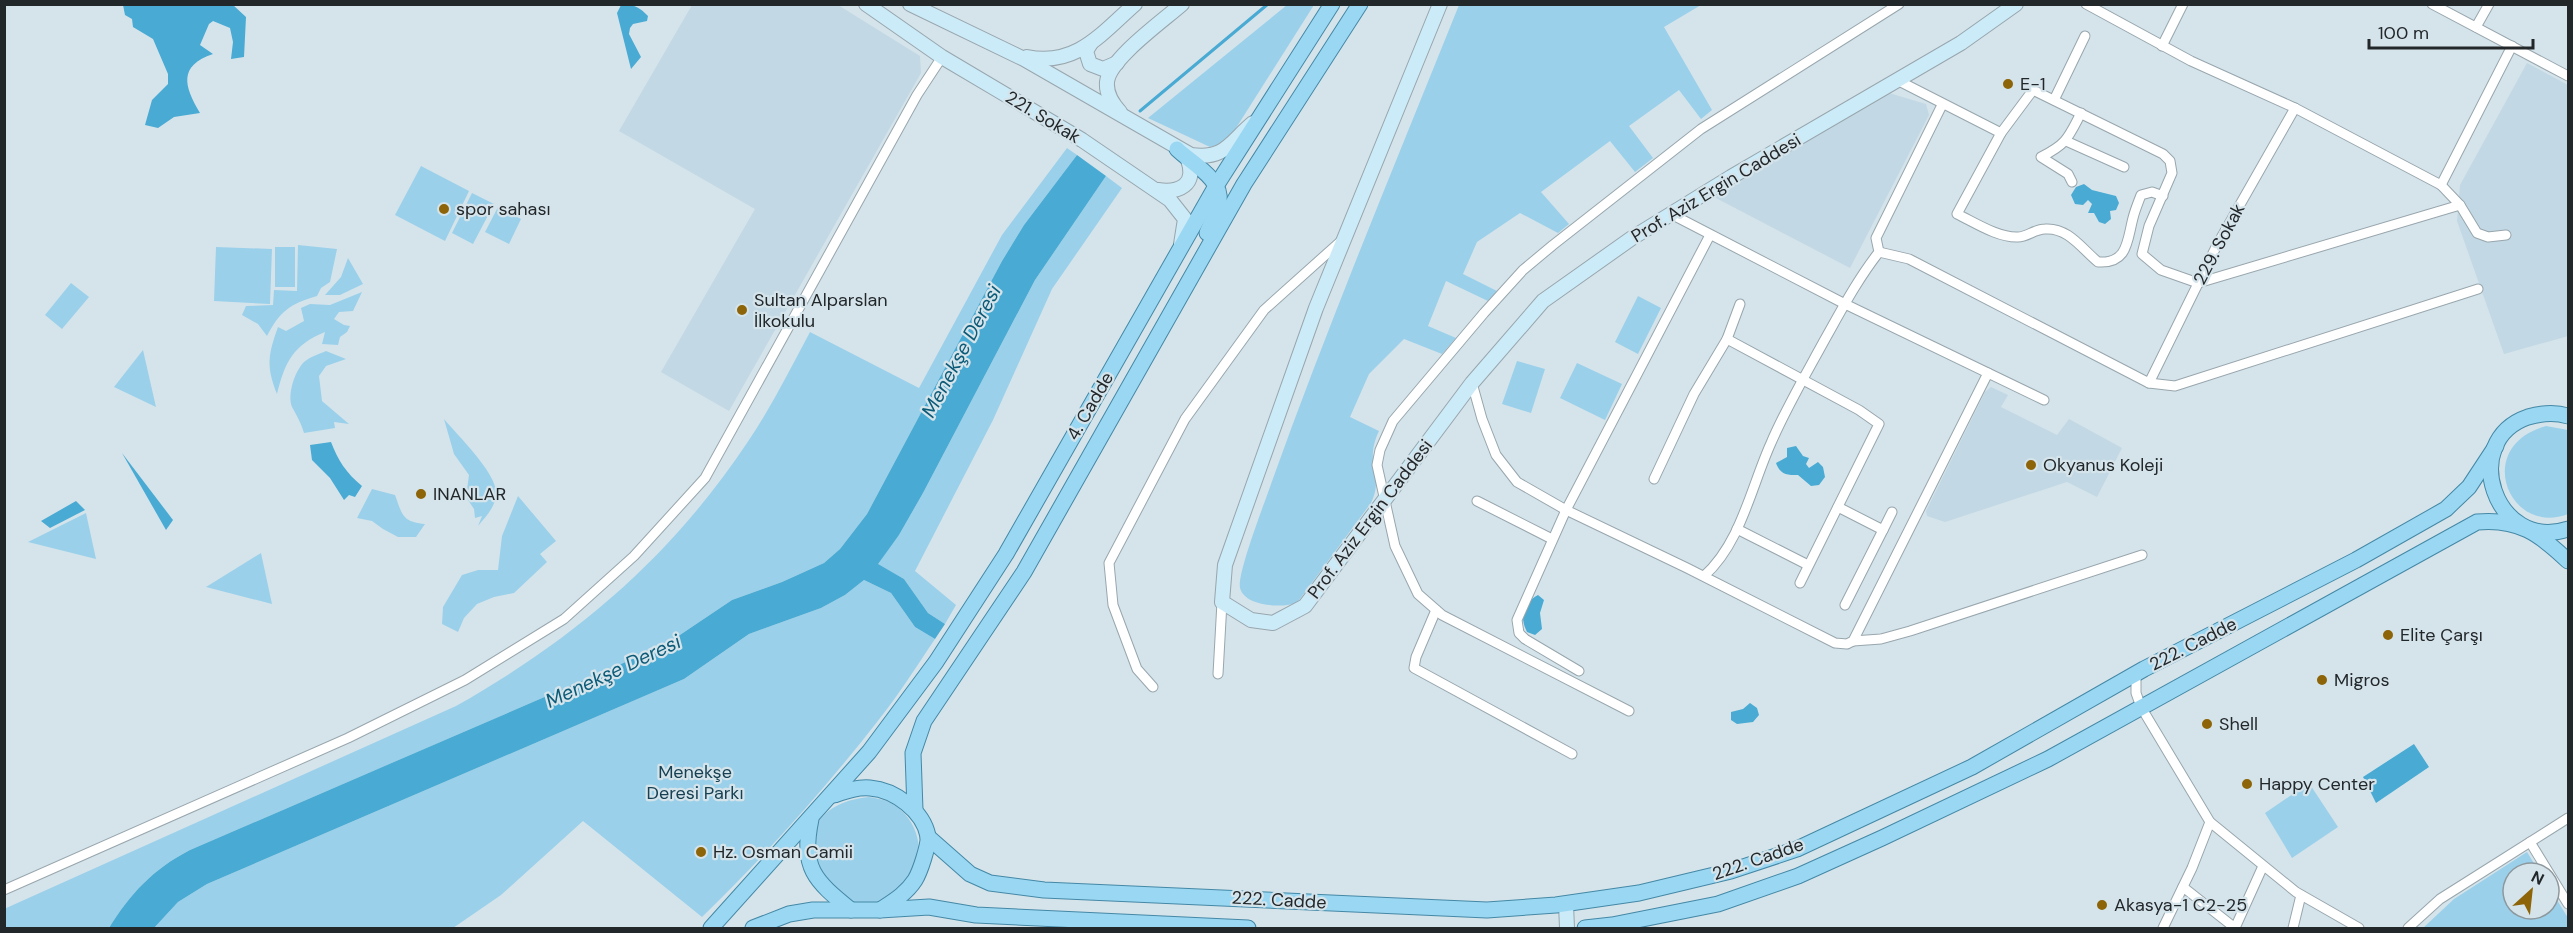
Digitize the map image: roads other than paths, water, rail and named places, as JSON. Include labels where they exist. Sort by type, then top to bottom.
[{"type":"main road","name":"4. Cadde","points":[[831,796],[880,738],[936,662],[1006,554],[1216,186],[1332,4]]},
{"type":"main road","name":"4. Cadde","points":[[915,810],[913,753],[924,721],[1024,572],[1244,183],[1360,4]]},
{"type":"main road","points":[[1177,149],[1216,186],[1220,198],[1192,275]]},
{"type":"main road","name":"222. Cadde","points":[[928,837],[970,874],[990,883],[1044,890],[1486,910],[1566,904],[1639,893],[1731,871],[1797,849],[1972,767],[2136,674],[2356,560],[2446,509],[2469,487],[2507,430],[2523,419],[2541,413],[2560,413],[2568,416]]},
{"type":"main road","points":[[2496,446],[2491,464],[2491,482],[2497,500],[2508,515],[2553,547],[2568,561]]},
{"type":"main road","name":"222. Cadde","points":[[1585,928],[1612,925],[1718,904],[1798,876],[2048,759],[2477,522],[2497,520],[2541,532],[2568,529]]},
{"type":"main road","points":[[711,928],[831,796],[851,789],[871,788],[891,793],[915,810],[928,837],[923,861],[915,880],[902,895],[880,910],[813,910],[789,914],[753,928]]},
{"type":"main road","points":[[811,819],[806,843],[809,863],[818,880],[851,910]]},
{"type":"main road","name":"222. Cadde","points":[[880,910],[929,907],[976,915],[1248,928]]},
{"type":"street","name":"221. Sokak","points":[[866,4],[942,57],[1039,113],[1170,200],[1185,219],[1182,242],[1178,252]]},
{"type":"street","points":[[910,4],[1013,54],[1191,155],[1211,156],[1224,151],[1257,120]]},
{"type":"street","points":[[1013,54],[1053,60],[1078,52],[1135,4]]},
{"type":"street","points":[[1128,119],[1114,105],[1107,91],[1108,76],[1117,63],[1182,4]]},
{"type":"street","points":[[1218,674],[1225,565],[1343,239],[1440,4]]},
{"type":"street","points":[[1629,711],[1436,610],[1418,594],[1395,546],[1377,465],[1380,450],[1393,421],[1442,361],[1523,270],[1701,129],[1899,4]]},
{"type":"street","name":"Prof. Aziz Ergin Caddesi","points":[[1222,602],[1251,620],[1274,623],[1305,606],[1472,383],[1543,302],[1632,238],[1961,43],[2016,4]]},
{"type":"street","points":[[2086,4],[2162,46],[2295,108],[2441,185],[2460,205],[2477,233],[2488,237],[2505,235]]},
{"type":"street","points":[[2162,46],[2183,4]]},
{"type":"street","points":[[2432,4],[2568,76]]},
{"type":"street","points":[[2476,27],[2488,4]]},
{"type":"street","points":[[2054,100],[2085,36]]},
{"type":"street","points":[[1092,41],[1086,51],[1090,64],[1103,69],[1117,63]]},
{"type":"street","points":[[2441,185],[2512,46]]},
{"type":"street","points":[[4,890],[348,738],[465,680],[564,619],[634,556],[705,478],[917,95],[942,57]]},
{"type":"street","points":[[1897,80],[1942,105],[2001,133]]},
{"type":"street","points":[[2163,196],[2152,192],[2141,195],[2133,214],[2126,247],[2121,256],[2111,263],[2098,262],[2075,239],[2058,231],[2044,228],[2019,237],[2004,235],[1957,214],[2001,133],[2033,90],[2163,154],[2169,161],[2172,173],[2163,196],[2149,226],[2142,254],[2162,270],[2198,284],[2460,205]]},
{"type":"street","points":[[1879,252],[1876,238],[1942,105]]},
{"type":"street","name":"229. Sokak","points":[[2149,383],[2198,284],[2295,108]]},
{"type":"street","points":[[2072,182],[2068,174],[2041,157],[2060,148],[2081,113]]},
{"type":"street","points":[[2066,141],[2124,167]]},
{"type":"street","points":[[1156,190],[1172,192],[1184,186],[1191,173],[1188,160]]},
{"type":"street","points":[[1671,214],[1845,304],[2044,400]]},
{"type":"street","points":[[1579,671],[1526,639],[1517,626],[1521,607],[1566,510],[1710,235]]},
{"type":"street","points":[[1153,687],[1137,669],[1113,605],[1109,563],[1185,419],[1198,400],[1264,310],[1343,239]]},
{"type":"street","points":[[1704,576],[1716,566],[1737,529],[1771,443],[1803,380],[1861,275],[1879,252]]},
{"type":"street","points":[[1879,252],[1909,260],[2149,383],[2175,386],[2478,289]]},
{"type":"street","points":[[1654,479],[1694,394],[1727,339],[1740,304]]},
{"type":"street","points":[[1727,339],[1859,410],[1879,424],[1800,583]]},
{"type":"street","points":[[1853,641],[1988,373]]},
{"type":"street","points":[[1472,383],[1482,419],[1496,455],[1517,482],[1566,510],[1704,576],[1835,643],[1847,644],[1853,641],[1881,639],[1910,631],[2142,555]]},
{"type":"street","points":[[1477,501],[1552,539]]},
{"type":"street","points":[[1838,507],[1883,530]]},
{"type":"street","points":[[1845,605],[1892,512]]},
{"type":"street","points":[[1737,529],[1808,565]]},
{"type":"street","points":[[1436,610],[1416,657],[1414,668],[1572,754]]},
{"type":"street","points":[[2136,674],[2136,693],[2141,707],[2210,822],[2301,895],[2354,927]]},
{"type":"street","points":[[2408,928],[2440,899],[2568,818]]},
{"type":"street","points":[[2163,928],[2210,822]]},
{"type":"street","points":[[2530,842],[2568,904]]},
{"type":"street","points":[[2183,887],[2235,928],[2263,866]]},
{"type":"street","points":[[2293,928],[2301,895]]},
{"type":"street","points":[[1566,904],[1567,928]]},
{"type":"water","points":[[123,5],[233,5],[246,17],[244,57],[231,59],[233,42],[230,28],[213,21],[209,24],[200,45],[213,54],[194,64],[187,78],[190,94],[200,113],[174,117],[158,128],[145,125],[152,100],[168,84],[168,74],[153,39],[133,27],[132,19],[125,15]]},
{"type":"water","points":[[621,5],[636,7],[648,16],[647,21],[633,24],[630,28],[629,34],[641,57],[631,69],[617,13]]},
{"type":"water","points":[[1077,155],[1106,176],[1035,280],[923,493],[899,535],[878,564],[904,579],[928,613],[945,624],[935,639],[915,627],[891,593],[864,580],[845,595],[821,608],[749,634],[684,679],[207,884],[178,902],[154,928],[109,928],[125,904],[144,883],[165,865],[190,850],[665,645],[732,600],[782,582],[824,563],[840,549],[867,514],[1002,261],[1024,225]]},
{"type":"water","points":[[2084,184],[2092,190],[2116,196],[2119,203],[2116,210],[2110,211],[2111,219],[2105,224],[2099,222],[2094,213],[2088,213],[2092,204],[2088,200],[2083,205],[2075,204],[2071,195],[2076,187]]},
{"type":"water","points":[[331,442],[343,466],[362,486],[355,497],[349,495],[344,500],[330,478],[312,460],[310,445]]},
{"type":"water","points":[[1796,446],[1803,456],[1809,458],[1806,464],[1809,468],[1818,462],[1823,467],[1825,477],[1819,485],[1811,486],[1798,475],[1790,475],[1779,470],[1776,463],[1787,457],[1787,448]]},
{"type":"water","points":[[122,453],[173,520],[166,530]]},
{"type":"water","points":[[76,501],[85,510],[50,528],[41,521]]},
{"type":"water","points":[[1538,595],[1544,600],[1540,613],[1542,629],[1535,635],[1527,632],[1523,615],[1529,602]]},
{"type":"water","points":[[1750,703],[1757,708],[1759,715],[1753,722],[1737,724],[1731,720],[1731,712],[1743,709]]},
{"type":"water","points":[[2414,744],[2429,767],[2376,803],[2363,777]]},
{"type":"waterway","name":"Menekşe Deresi","points":[[1140,111],[1268,4]]},
{"type":"place","name":"E-1","points":[[2008,84]]},
{"type":"place","name":"spor sahası","points":[[444,209]]},
{"type":"place","name":"Sultan Alparslan İlkokulu","points":[[742,310]]},
{"type":"place","name":"Okyanus Koleji","points":[[2031,465]]},
{"type":"place","name":"INANLAR","points":[[421,494]]},
{"type":"place","name":"Elite Çarşı","points":[[2388,635]]},
{"type":"place","name":"Migros","points":[[2322,680]]},
{"type":"place","name":"Shell","points":[[2207,724]]},
{"type":"place","name":"Happy Center","points":[[2247,784]]},
{"type":"place","name":"Hz. Osman Camii","points":[[701,852]]},
{"type":"place","name":"Akasya-1 C2-25","points":[[2102,905]]},
{"type":"park label","name":"Menekşe Deresi Parkı","points":[[695,782]]}]
